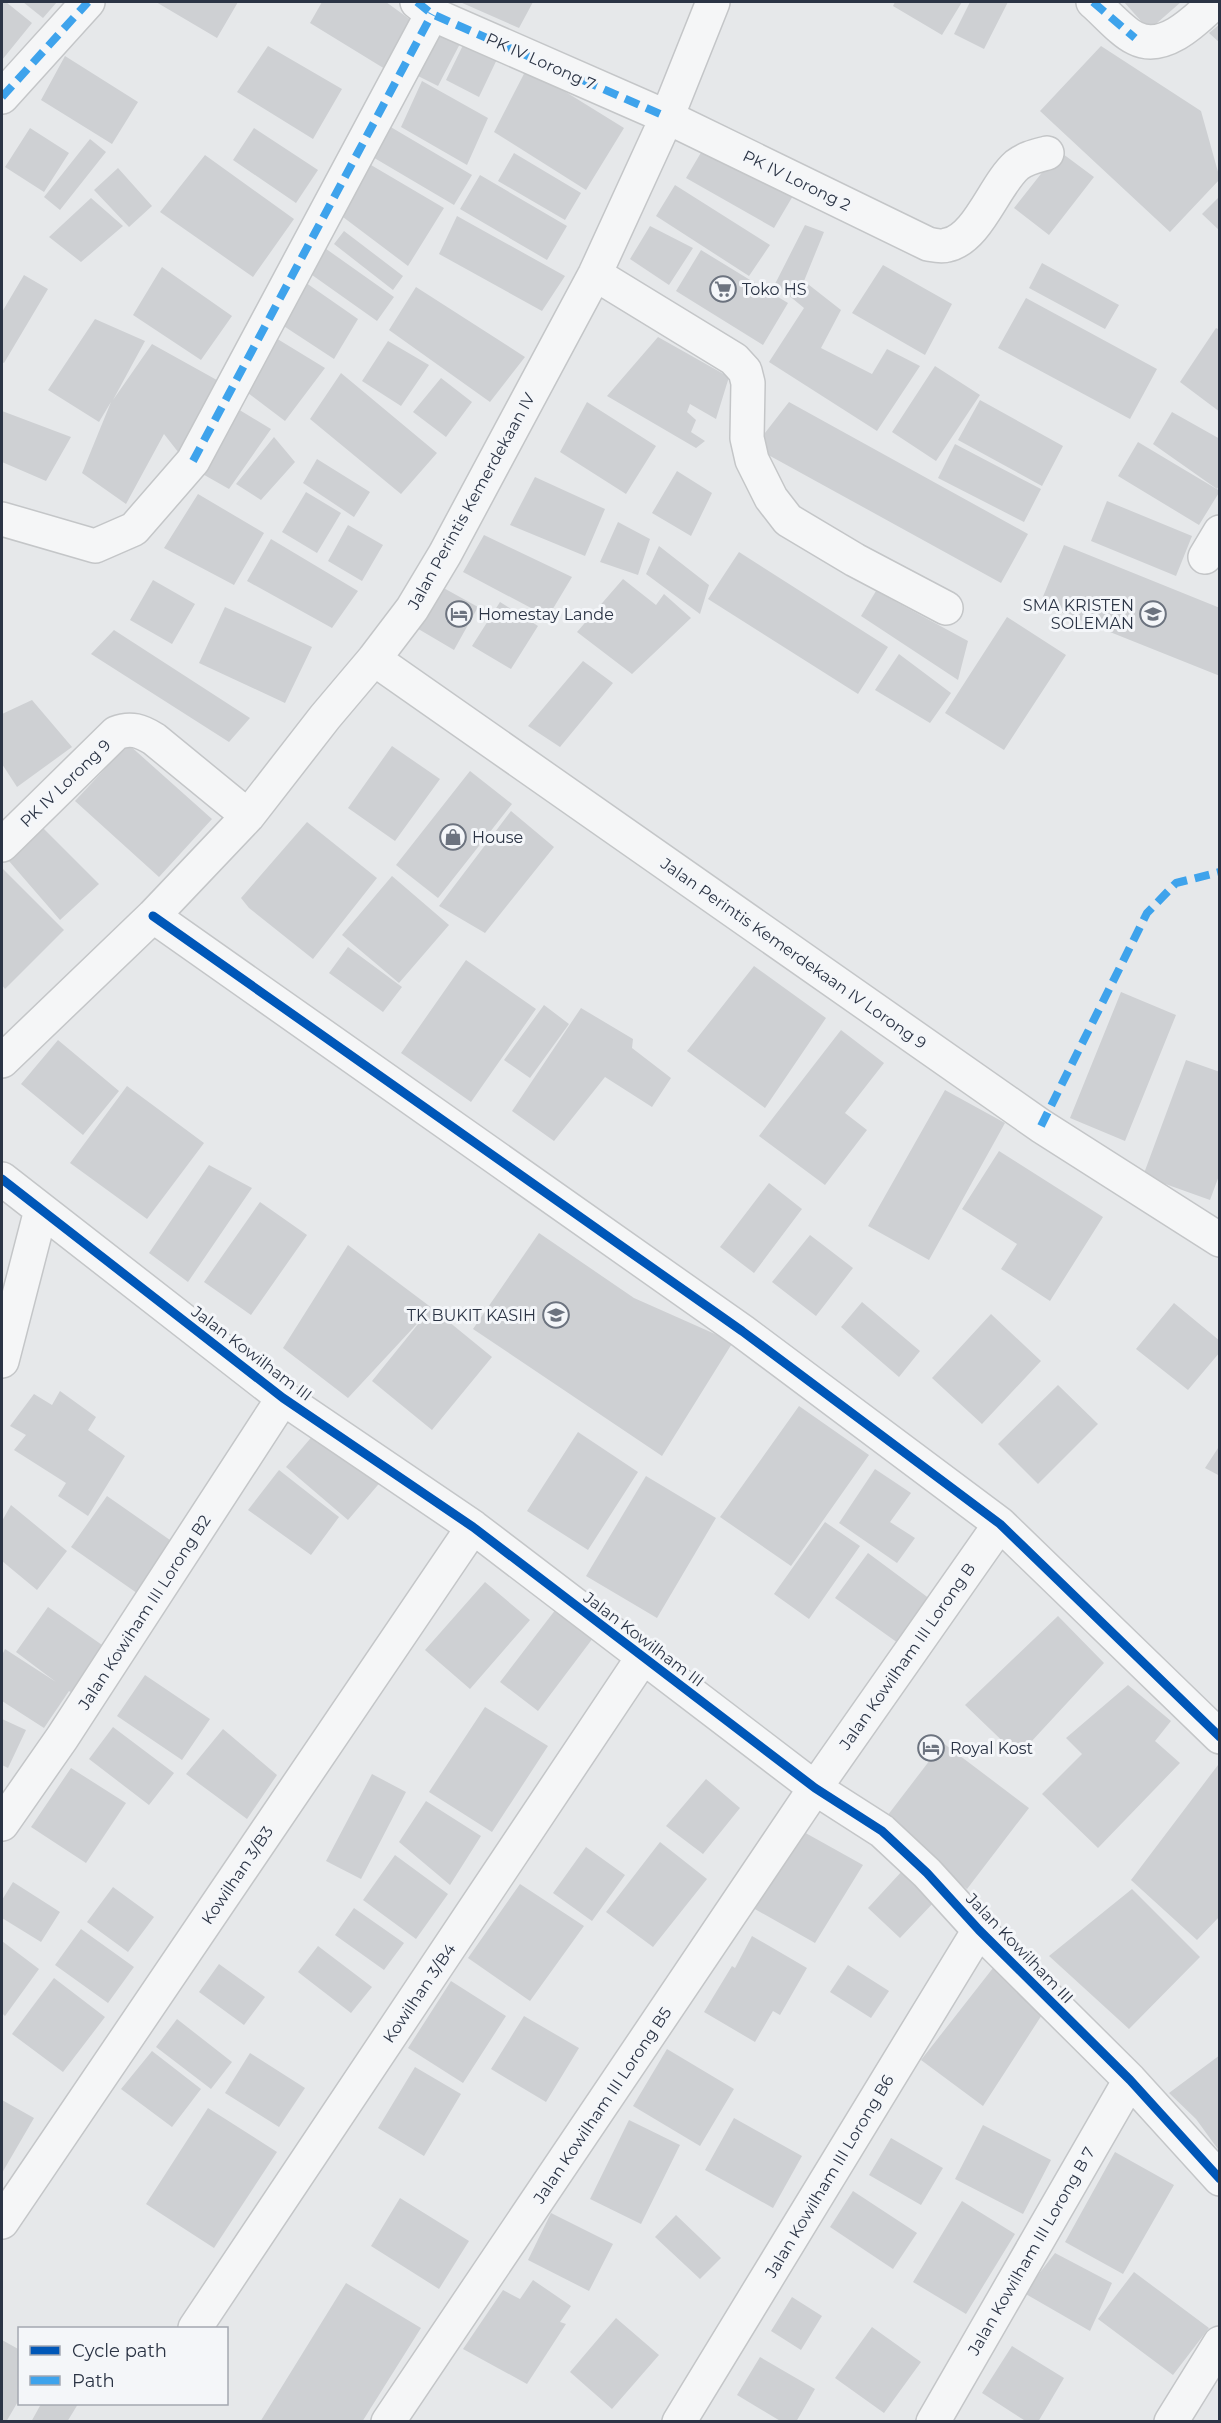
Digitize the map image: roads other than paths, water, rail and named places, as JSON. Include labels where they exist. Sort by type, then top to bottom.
[{"type":"street","points":[[2,98],[88,2]]},
{"type":"street","name":"Jalan Perintis Kemerdekaan IV","points":[[2,1061],[153,916],[248,816],[324,717],[374,659],[412,609],[445,554],[595,274],[667,117],[713,2]]},
{"type":"street","points":[[1093,2],[1135,38],[1153,43],[1170,37],[1196,21],[1215,2]]},
{"type":"street","points":[[2,519],[95,546],[135,529],[193,460],[425,8]]},
{"type":"street","name":"PK IV Lorong 7","points":[[425,8],[667,117]]},
{"type":"street","name":"PK IV Lorong 2","points":[[667,117],[928,243],[946,246],[973,227],[1010,172],[1026,159],[1047,153]]},
{"type":"street","points":[[595,274],[734,359],[745,371],[748,383],[747,438],[752,460],[771,498],[788,520],[855,560],[946,608]]},
{"type":"street","name":"Jalan Perintis Kemerdekaan IV Lorong 9","points":[[374,659],[1041,1126],[1220,1240]]},
{"type":"street","name":"PK IV Lorong 9","points":[[2,845],[116,733],[124,730],[142,732],[154,740],[248,816]]},
{"type":"street","points":[[153,916],[742,1331],[1000,1524],[1220,1737]]},
{"type":"street","name":"Jalan Kowilham III","points":[[2,1179],[284,1398],[473,1527],[815,1788],[882,1831],[927,1873],[979,1930],[1130,2080],[1220,2179]]},
{"type":"street","points":[[2,1361],[41,1210]]},
{"type":"street","name":"Jalan Kowiham III Lorong B2","points":[[2,1824],[62,1738],[284,1398]]},
{"type":"street","name":"Jalan Kowilham III Lorong B","points":[[815,1788],[1000,1524]]},
{"type":"street","name":"Kowilhan 3/B3","points":[[2,2222],[473,1527]]},
{"type":"street","name":"Kowilhan 3/B4","points":[[196,2327],[643,1657]]},
{"type":"street","name":"Jalan Kowilham III Lorong B5","points":[[388,2421],[815,1788]]},
{"type":"street","name":"Jalan Kowilham III Lorong B6","points":[[679,2421],[979,1930]]},
{"type":"street","name":"Jalan Kowilham III Lorong B 7","points":[[933,2421],[1130,2080]]},
{"type":"street","points":[[1171,2421],[1220,2343]]},
{"type":"place","name":"Toko HS","points":[[723,289]]},
{"type":"place","name":"Homestay Lande","points":[[459,614]]},
{"type":"place","name":"SMA KRISTEN SOLEMAN","points":[[1153,614]]},
{"type":"place","name":"House","points":[[453,837]]},
{"type":"place","name":"TK BUKIT KASIH","points":[[556,1315]]},
{"type":"place","name":"Royal Kost","points":[[931,1748]]}]
